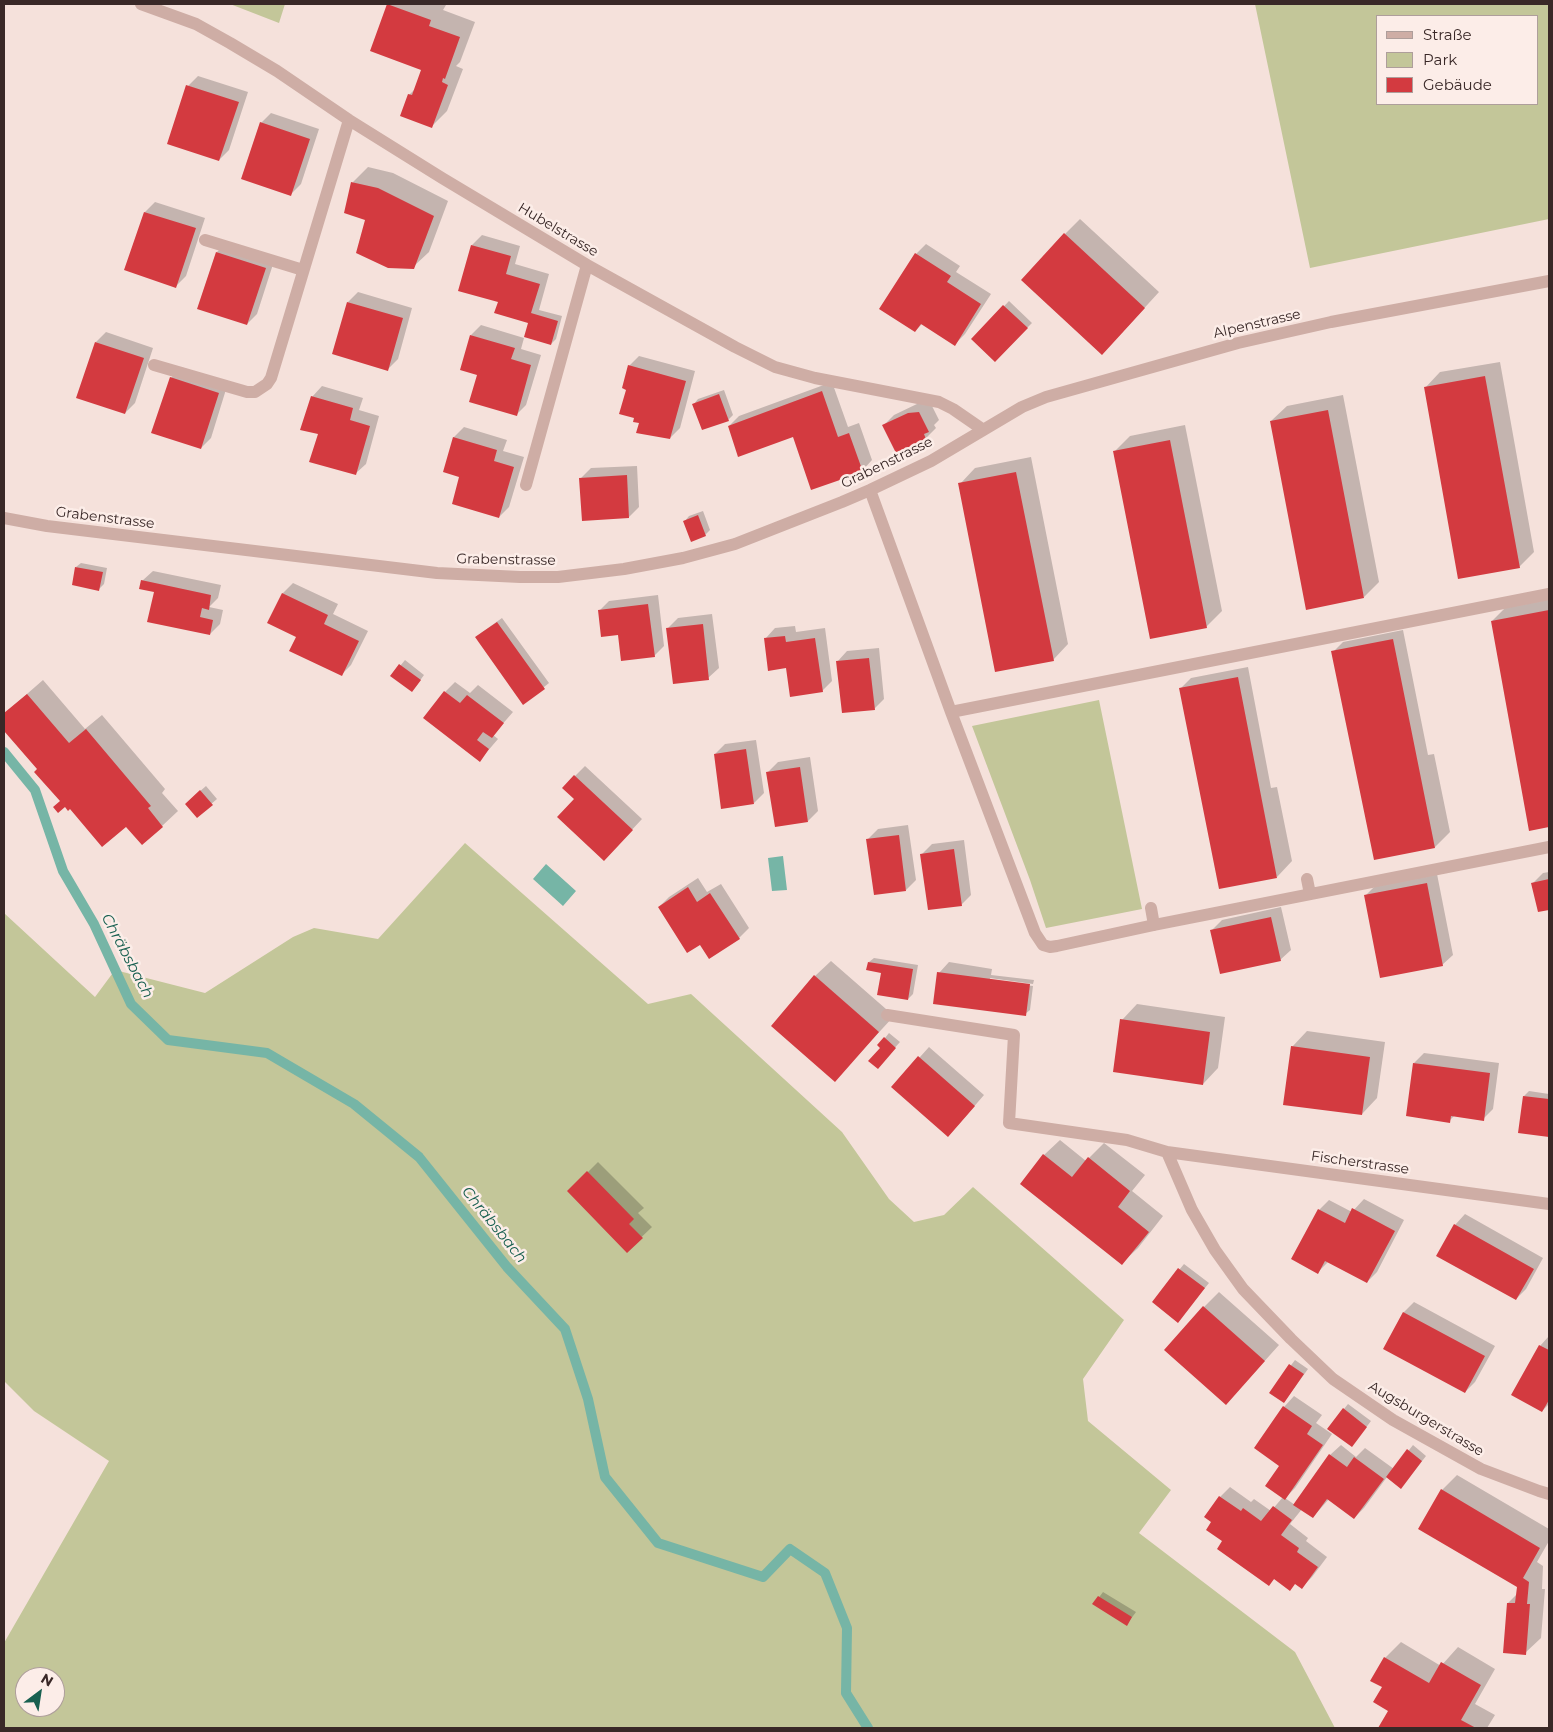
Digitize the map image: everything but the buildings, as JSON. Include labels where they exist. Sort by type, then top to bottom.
[{"type":"street","name":"Hubelstrasse","points":[[141,4],[196,24],[230,43],[278,71],[349,120],[588,265],[735,347],[775,367],[815,378],[940,402],[982,429]]},
{"type":"street","points":[[154,365],[248,392],[255,392],[267,384],[271,378],[302,270],[349,120]]},
{"type":"street","points":[[205,240],[302,270]]},
{"type":"street","points":[[526,484],[588,265]]},
{"type":"street","name":"Alpenstrasse","points":[[982,429],[1022,407],[1046,397],[1206,351],[1331,322],[1549,281]]},
{"type":"street","name":"Grabenstrasse","points":[[4,518],[47,526],[437,573],[520,578],[558,577],[624,569],[683,558],[735,544],[870,490],[931,461],[982,429]]},
{"type":"street","points":[[870,490],[951,712],[1039,940],[1043,945],[1057,946],[1154,924],[1310,894],[1465,858],[1549,847]]},
{"type":"street","points":[[951,712],[1549,594]]},
{"type":"street","points":[[1307,879],[1310,894]]},
{"type":"street","points":[[1151,908],[1154,924]]},
{"type":"street","name":"Fischerstrasse","points":[[887,1015],[1014,1035],[1009,1123],[1127,1140],[1167,1152],[1549,1204]]},
{"type":"street","name":"Augsburgerstrasse","points":[[1167,1152],[1192,1210],[1215,1250],[1243,1288],[1291,1339],[1334,1379],[1393,1420],[1482,1469],[1549,1494]]},
{"type":"green space","points":[[230,4],[285,4],[279,23]]},
{"type":"green space","points":[[1255,4],[1549,4],[1549,219],[1310,268]]},
{"type":"green space","points":[[1099,700],[1142,909],[1046,928],[972,726]]},
{"type":"green space","points":[[465,843],[648,1004],[691,994],[842,1132],[889,1199],[914,1222],[944,1215],[973,1187],[1124,1320],[1083,1379],[1088,1421],[1171,1490],[1139,1533],[1295,1652],[1335,1728],[4,1728],[4,1643],[109,1461],[34,1411],[4,1381],[4,913],[95,997],[115,970],[205,993],[293,937],[314,928],[378,939]]},
{"type":"water","points":[[783,856],[787,890],[772,891],[768,858]]},
{"type":"water","points":[[546,864],[576,891],[563,906],[533,879]]},
{"type":"waterway","name":"Chräbsbach","points":[[4,752],[35,790],[63,871],[94,924],[131,1004],[168,1040],[267,1053],[354,1104],[419,1157],[507,1267],[565,1329],[588,1399],[605,1477],[658,1543],[763,1577],[790,1549],[825,1573],[847,1628],[846,1693],[868,1728]]}]
